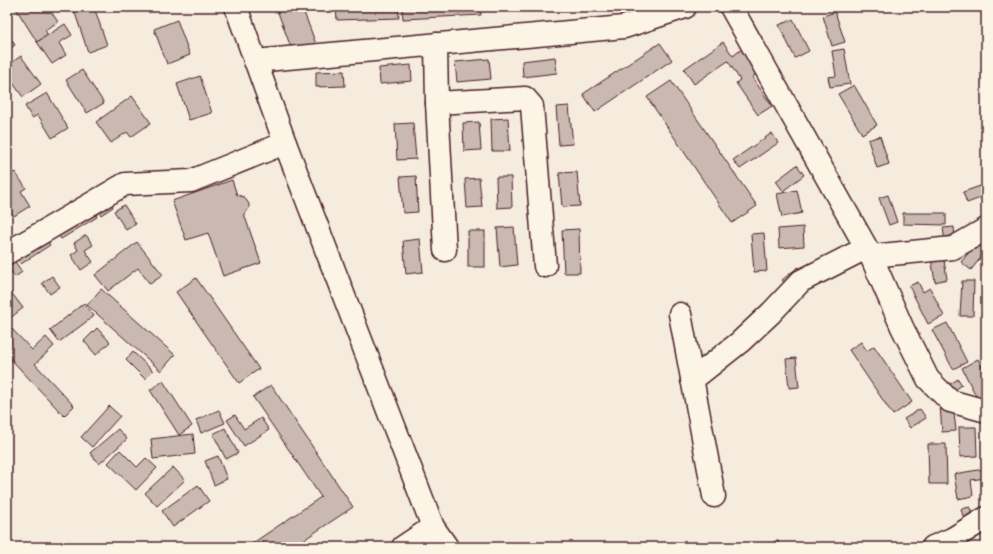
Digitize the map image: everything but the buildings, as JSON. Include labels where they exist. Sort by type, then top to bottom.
[{"type":"street","points":[[236,7],[286,143],[433,527],[447,547]]},
{"type":"street","points":[[255,61],[624,27],[685,7]]},
{"type":"street","points":[[731,7],[868,252],[902,327],[928,379],[950,401],[986,411]]},
{"type":"street","points":[[436,44],[445,250]]},
{"type":"street","points":[[438,103],[525,98],[532,106],[545,266]]},
{"type":"street","points":[[7,253],[125,184],[191,181],[286,143]]},
{"type":"street","points":[[692,380],[740,342],[771,313],[801,281],[868,252],[953,248],[986,229]]},
{"type":"street","points":[[680,314],[714,496]]},
{"type":"street","points":[[950,544],[986,518]]},
{"type":"street","points":[[404,547],[433,527]]}]
